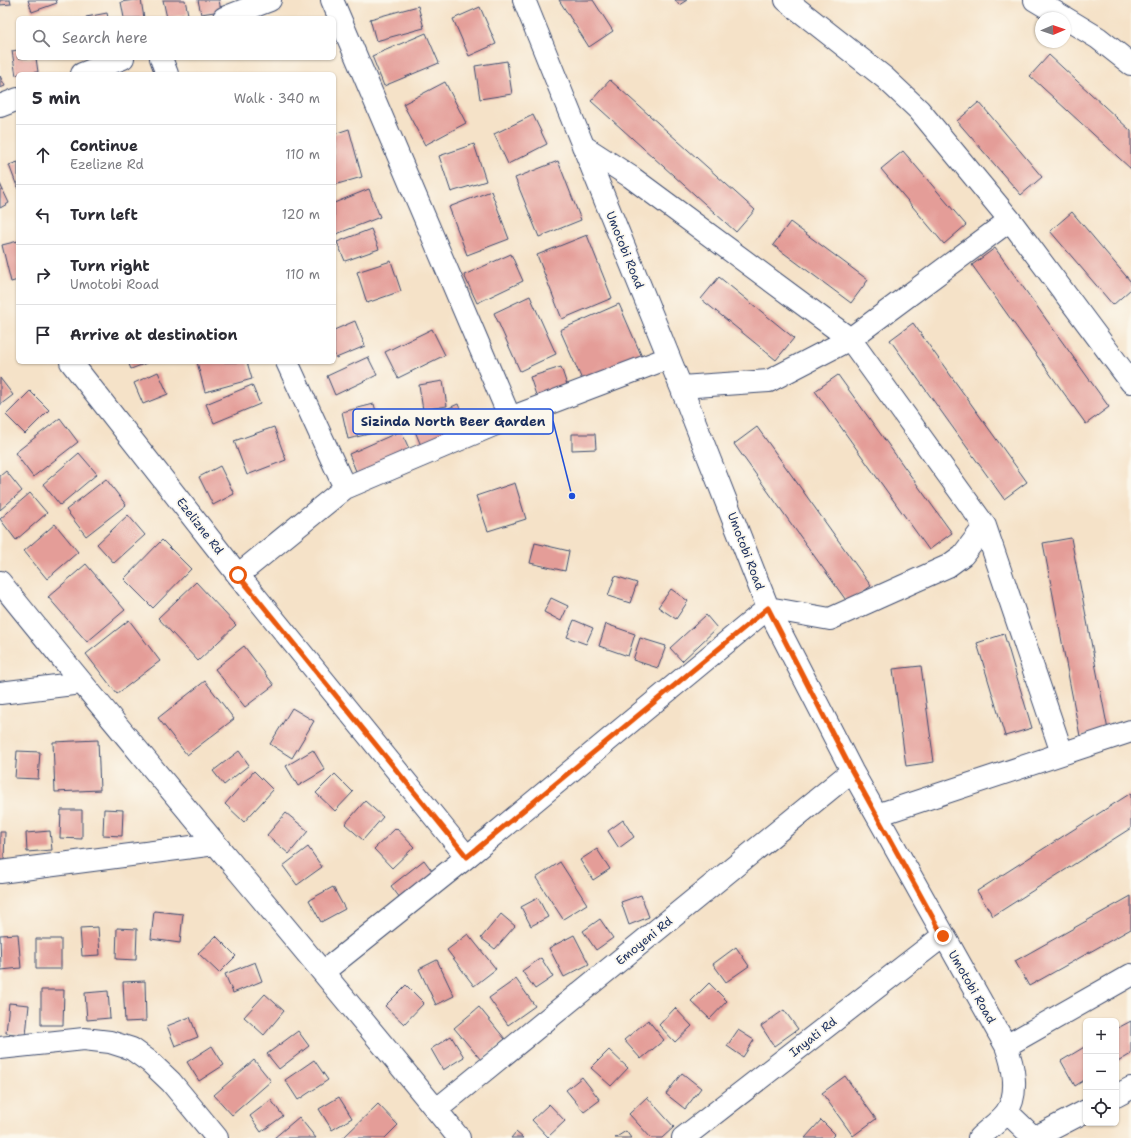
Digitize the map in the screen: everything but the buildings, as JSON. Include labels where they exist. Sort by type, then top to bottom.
[{"type":"street","points":[[229,16],[270,0]]},
{"type":"street","points":[[332,0],[510,418]]},
{"type":"street","name":"Umotobi Road","points":[[524,0],[681,387],[768,608],[852,771],[943,936],[1006,1046],[1012,1062],[1013,1079],[1012,1097],[1007,1112]]},
{"type":"street","points":[[786,0],[885,78],[919,110],[1010,220],[1131,382]]},
{"type":"street","points":[[1035,0],[1055,12]]},
{"type":"street","points":[[1071,22],[1098,38],[1131,64]]},
{"type":"street","points":[[87,72],[118,60]]},
{"type":"street","points":[[162,60],[166,72]]},
{"type":"street","points":[[0,106],[16,100]]},
{"type":"street","points":[[583,146],[631,177],[850,339],[985,526],[1062,753]]},
{"type":"street","points":[[681,387],[769,381],[850,339],[1010,220]]},
{"type":"street","points":[[238,575],[344,488],[510,418],[668,358]]},
{"type":"street","name":"Ezelizne Rd","points":[[73,364],[238,575],[467,857]]},
{"type":"street","points":[[288,364],[344,488]]},
{"type":"street","points":[[323,972],[467,857],[768,608],[830,619],[948,566],[964,555],[985,526]]},
{"type":"street","points":[[0,582],[81,683],[323,972],[459,1138]]},
{"type":"street","points":[[0,693],[81,683]]},
{"type":"street","points":[[877,815],[1131,731]]},
{"type":"street","name":"Emoyeni Rd","points":[[436,1110],[852,771]]},
{"type":"street","points":[[0,872],[215,844]]},
{"type":"street","name":"Inyati Rd","points":[[683,1138],[943,936]]},
{"type":"street","points":[[1006,1046],[1131,975]]},
{"type":"street","points":[[0,1048],[84,1039],[110,1042],[132,1050],[150,1062],[170,1082],[217,1138]]},
{"type":"street","points":[[1119,1094],[1131,1088]]},
{"type":"street","points":[[979,1138],[1007,1112],[1034,1138],[1083,1113]]},
{"type":"place","name":"Sizinda North Beer Garden","points":[[572,496]]},
{"type":"route","points":[[238,575],[467,857],[768,608],[852,771],[943,936]]}]
